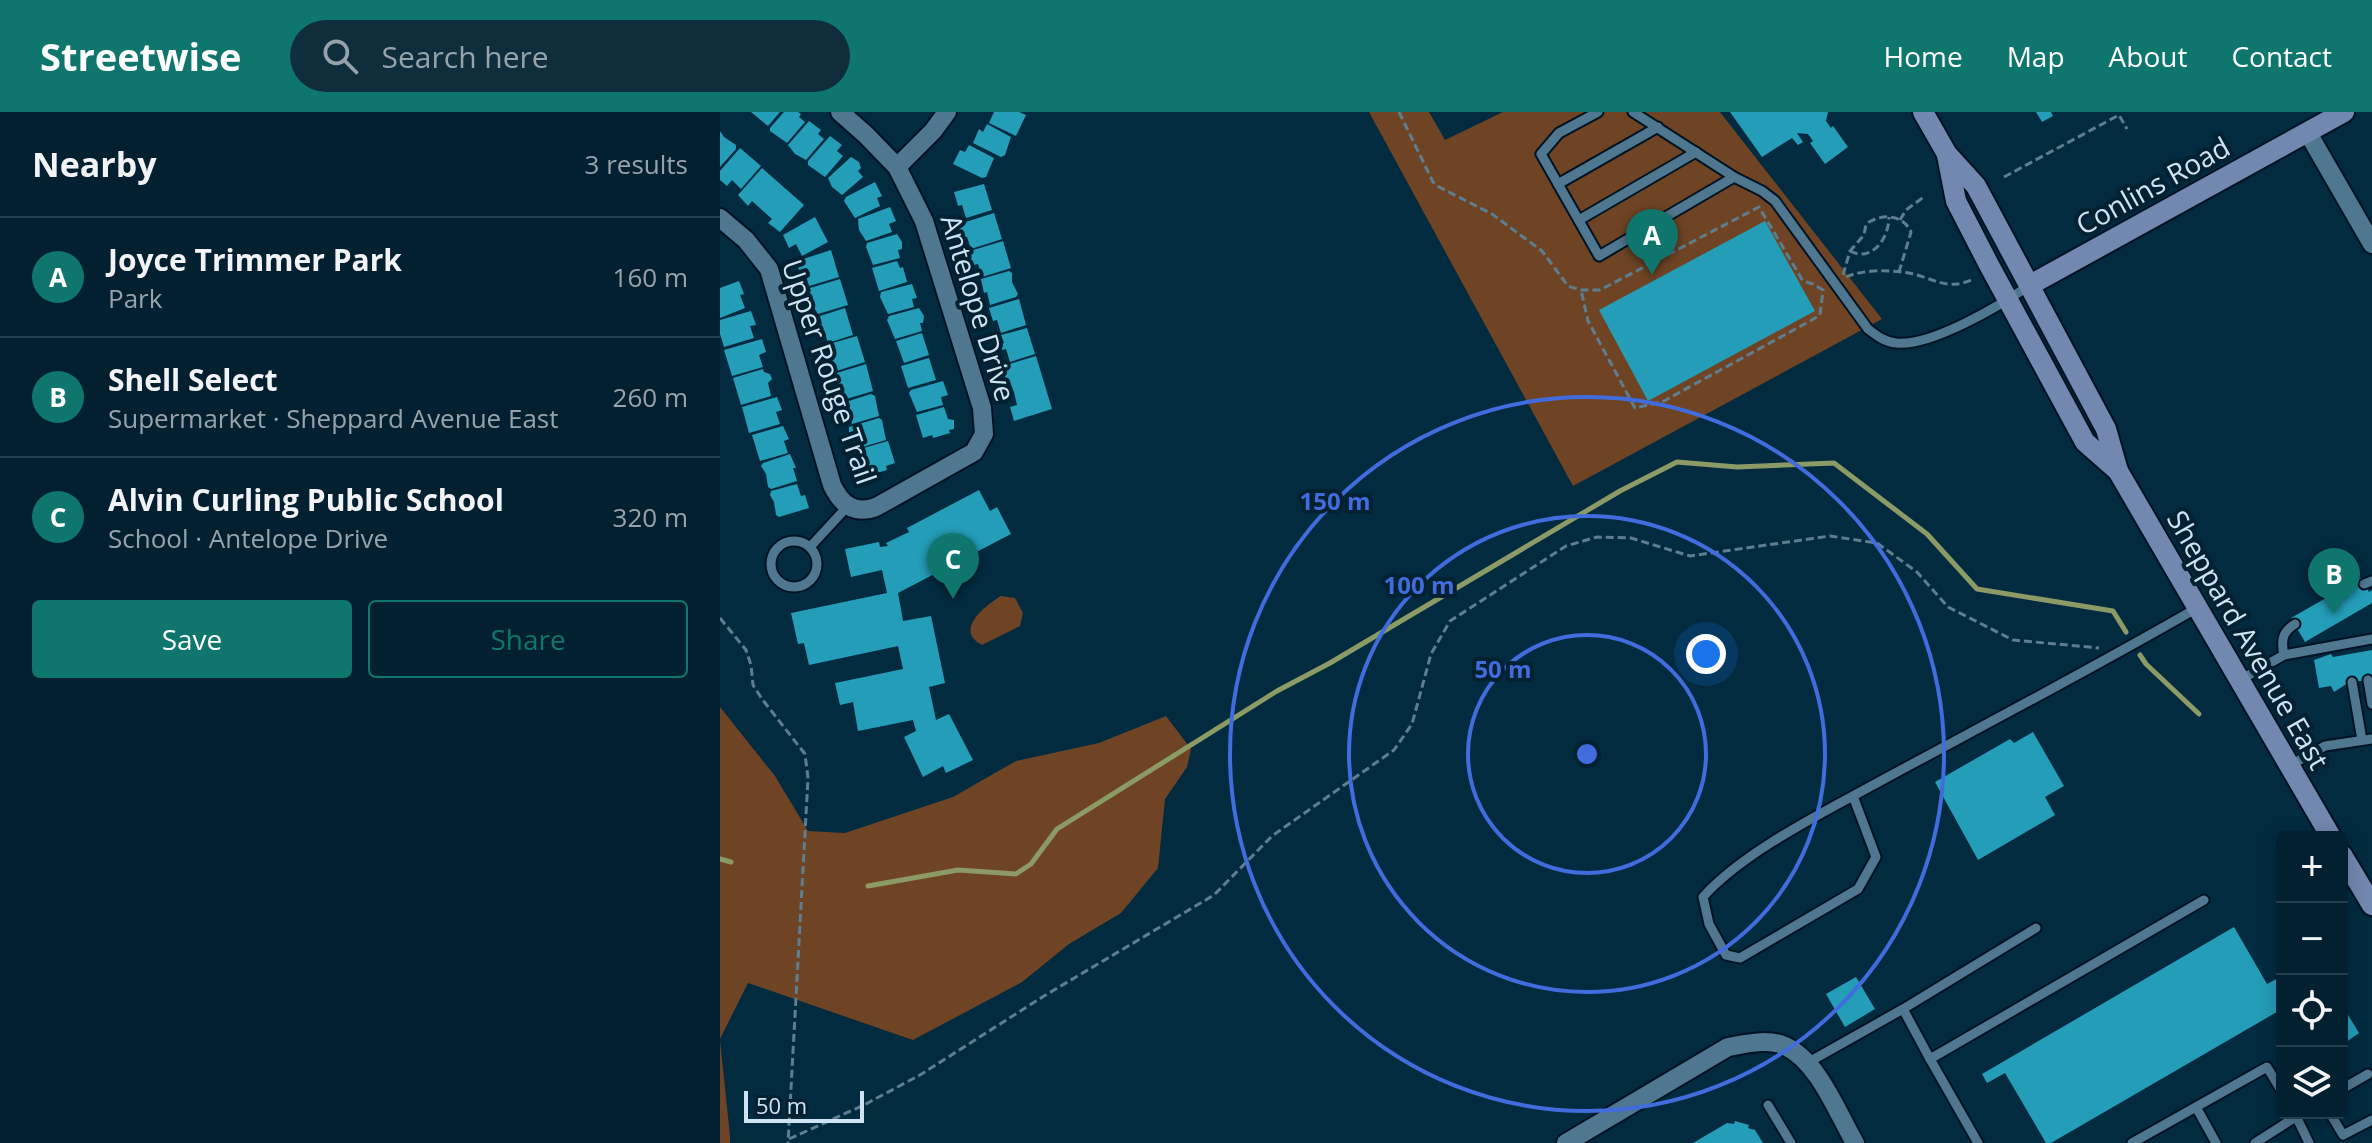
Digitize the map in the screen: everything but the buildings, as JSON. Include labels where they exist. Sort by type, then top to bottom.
[{"type":"main road","name":"Sheppard Avenue East","points":[[1923,112],[1947,154],[1976,186],[2106,429],[2118,471],[2327,831]]},
{"type":"main road","name":"Conlins Road","points":[[2030,285],[2344,112]]},
{"type":"main road","name":"Sheppard Avenue East","points":[[1947,154],[1956,201],[2085,442],[2118,471]]},
{"type":"main road","points":[[2348,865],[2372,905]]},
{"type":"street","name":"Antelope Drive","points":[[840,112],[897,167],[924,221],[982,408],[984,434],[974,452],[876,507],[868,510],[847,507]]},
{"type":"street","points":[[897,167],[933,131],[947,112]]},
{"type":"street","points":[[2308,133],[2372,244]]},
{"type":"street","name":"Upper Rouge Trail","points":[[720,218],[746,240],[769,269],[832,485],[847,507]]},
{"type":"street","points":[[1566,1143],[1728,1047],[1751,1042],[1783,1044],[1809,1062],[1855,1143]]},
{"type":"lane","points":[[1598,112],[1559,133],[1541,154],[1599,256],[1734,177]]},
{"type":"lane","points":[[1633,112],[1775,201],[1868,329],[1882,339],[1898,344],[1965,324],[2030,285]]},
{"type":"lane","points":[[1558,184],[1658,127]]},
{"type":"lane","points":[[1579,220],[1696,152]]},
{"type":"lane","name":"Upper Rouge Trail","points":[[810,547],[847,507]]},
{"type":"lane","points":[[786,542],[804,542],[810,547],[816,555],[815,574],[801,587],[783,585],[772,570],[773,553],[786,542]]},
{"type":"lane","points":[[1853,796],[1876,857],[1858,889],[1740,958],[1726,955],[1709,924],[1703,897],[1720,878],[1757,852],[1853,796],[2197,608]]},
{"type":"lane","points":[[2284,655],[2281,641],[2285,632],[2295,624]]},
{"type":"lane","points":[[2240,680],[2284,655],[2347,649],[2366,644]]},
{"type":"lane","points":[[2368,680],[2372,704]]},
{"type":"lane","points":[[2289,766],[2325,746],[2367,740],[2352,682]]},
{"type":"lane","points":[[1930,1059],[2204,900]]},
{"type":"lane","points":[[1809,1062],[2036,928]]},
{"type":"lane","points":[[1903,1009],[1978,1143]]},
{"type":"lane","points":[[2132,1143],[2267,1067],[2276,1082]]},
{"type":"lane","points":[[2348,1086],[2368,1074]]},
{"type":"lane","points":[[1768,1105],[1791,1143]]},
{"type":"lane","points":[[2196,1107],[2216,1143]]},
{"type":"lane","points":[[2255,1143],[2291,1119]]},
{"type":"lane","points":[[2300,1119],[2309,1143]]},
{"type":"lane","points":[[2334,1119],[2343,1135],[2372,1120]]},
{"type":"path","points":[[1399,112],[1433,182],[1492,214],[1542,251],[1568,286],[1600,290],[1759,207],[1803,281],[1823,290],[1820,315],[1662,402],[1635,408],[1588,321],[1581,290]]},
{"type":"path","points":[[2004,177],[2119,115],[2127,129]]},
{"type":"path","points":[[1900,220],[1906,210],[1925,196]]},
{"type":"path","points":[[1850,251],[1866,254],[1875,249],[1885,238],[1889,216]]},
{"type":"path","points":[[1899,272],[1911,232],[1908,225],[1889,216],[1875,218],[1866,224],[1864,235],[1850,251],[1843,279],[1856,273],[1899,272],[1949,285],[1958,286],[1971,280]]},
{"type":"path","points":[[720,618],[746,650],[753,685],[805,754],[808,778],[789,1141],[920,1075],[1044,996],[1214,895],[1272,836],[1394,750],[1412,724],[1431,654],[1450,621],[1566,546],[1597,537],[1631,538],[1690,556],[1830,536],[1877,543],[1917,572],[1948,607],[2013,640],[2098,647],[2111,656]]},
{"type":"shaded area","points":[[1369,112],[1429,112],[1445,140],[1503,112],[1720,112],[1882,319],[1573,486]]},
{"type":"shaded area","points":[[1001,596],[1015,598],[1023,613],[1020,626],[982,645],[974,639],[971,625],[988,605]]},
{"type":"shaded area","points":[[720,707],[775,776],[808,831],[845,833],[953,797],[1016,761],[1099,743],[1166,716],[1191,749],[1187,767],[1165,799],[1158,868],[1121,913],[1069,944],[1022,982],[913,1040],[748,983],[720,1039]]},
{"type":"shaded area","points":[[720,1040],[730,1136],[730,1143],[720,1143]]},
{"type":"waterway","points":[[868,886],[958,870],[1016,874],[1031,864],[1057,829],[1277,691],[1330,663],[1620,491],[1677,462],[1737,467],[1834,463],[1927,534],[1977,589],[2113,611],[2126,632]]},
{"type":"waterway","points":[[2140,655],[2199,714]]},
{"type":"waterway","points":[[720,859],[731,862]]},
{"type":"place","name":"Joyce Trimmer Park","points":[[1652,275]]},
{"type":"place","name":"Alvin Curling Public School","points":[[953,599]]},
{"type":"place","name":"Shell Select","points":[[2334,614]]}]
